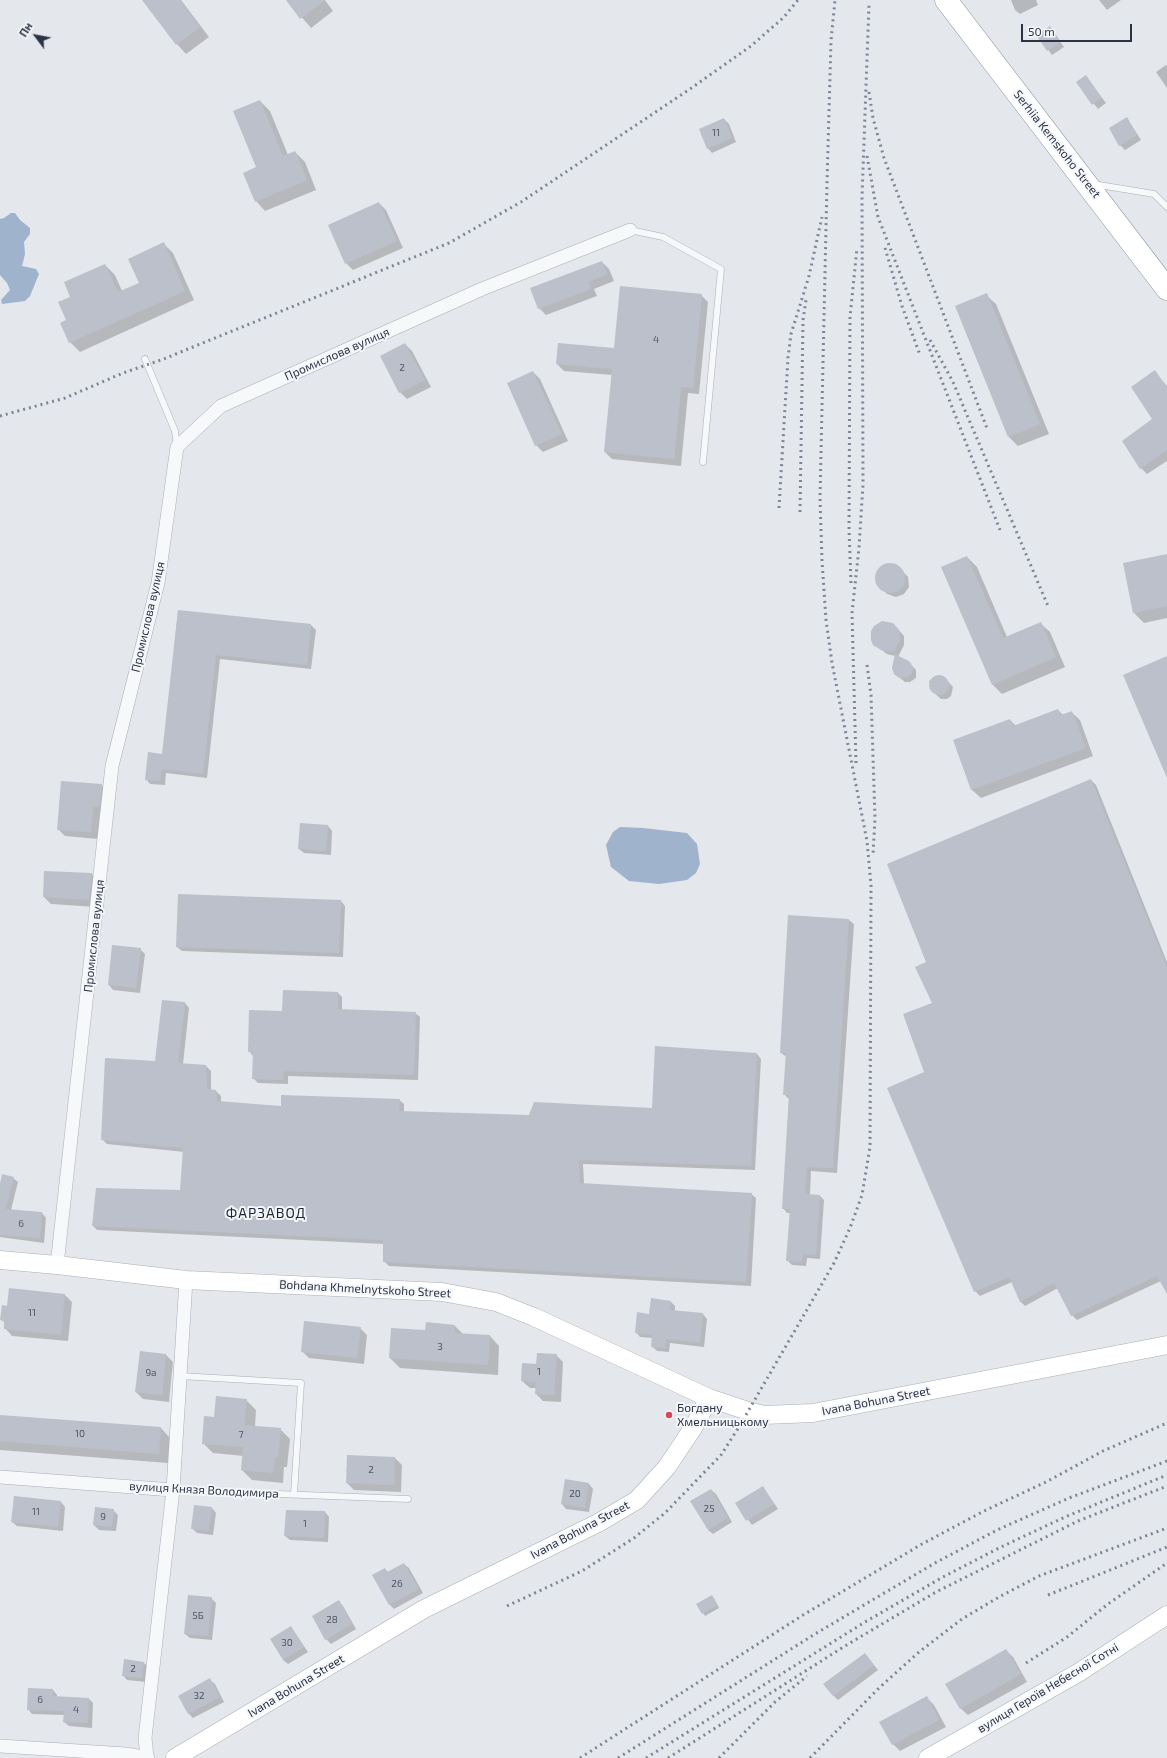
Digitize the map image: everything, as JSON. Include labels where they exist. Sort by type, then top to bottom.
[{"type":"highway","name":"Serhiia Kemskoho Street","points":[[946,0],[1087,182],[1167,289]]},
{"type":"street","name":"Промислова вулиця","points":[[57,1265],[112,766],[158,583],[177,447],[221,406],[482,289],[630,230]]},
{"type":"street","name":"Bohdana Khmelnytskoho Street","points":[[0,1260],[186,1280],[442,1292],[496,1302],[534,1317],[709,1398]]},
{"type":"street","points":[[0,1746],[126,1754],[148,1758],[145,1738],[173,1490],[186,1280]]},
{"type":"street","name":"Ivana Bohuna Street","points":[[175,1758],[424,1609],[598,1523],[637,1500],[667,1467],[693,1428],[709,1398],[748,1412],[764,1415],[813,1413],[1167,1345]]},
{"type":"street","name":"вулиця Князя Володимира","points":[[0,1477],[173,1490]]},
{"type":"street","name":"вулиця Героїв Небесної Сотні","points":[[928,1758],[945,1752],[1078,1672],[1167,1615]]},
{"type":"lane","points":[[1087,182],[1154,194],[1167,208]]},
{"type":"lane","points":[[630,230],[663,237],[721,269],[703,462]]},
{"type":"lane","points":[[145,358],[175,431],[177,447]]},
{"type":"lane","points":[[180,1376],[301,1383],[294,1494]]},
{"type":"lane","name":"вулиця Князя Володимира","points":[[173,1490],[408,1498]]},
{"type":"water","points":[[11,213],[15,213],[20,220],[30,228],[30,234],[24,242],[25,254],[22,266],[36,269],[39,274],[30,296],[25,301],[2,304],[1,300],[10,290],[7,283],[0,275],[0,219]]},
{"type":"water","points":[[620,827],[687,833],[697,844],[700,864],[696,873],[687,880],[659,884],[629,881],[611,867],[606,845],[613,832]]},
{"type":"building","points":[[142,0],[180,0],[200,27],[176,45]]},
{"type":"building","points":[[286,0],[325,0],[300,19]]},
{"type":"building","points":[[1050,26],[1061,42],[1047,51],[1036,35]]},
{"type":"building","points":[[1086,75],[1102,98],[1092,105],[1076,82]]},
{"type":"building","points":[[260,100],[283,156],[295,151],[307,180],[255,202],[243,173],[256,167],[233,111]]},
{"type":"building","points":[[1127,117],[1137,135],[1119,146],[1109,128]]},
{"type":"building","points":[[724,118],[732,138],[707,149],[699,129]]},
{"type":"building","points":[[379,202],[397,241],[345,264],[328,225]]},
{"type":"building","points":[[164,242],[185,291],[69,343],[60,323],[66,320],[58,302],[70,297],[64,282],[105,264],[118,292],[139,283],[128,259]]},
{"type":"building","points":[[602,261],[607,274],[588,282],[591,289],[538,309],[530,288]]},
{"type":"building","points":[[620,286],[702,294],[693,388],[681,387],[674,459],[604,452],[612,369],[556,364],[558,343],[614,348]]},
{"type":"building","points":[[987,293],[1040,424],[1008,437],[955,306]]},
{"type":"building","points":[[405,343],[425,380],[399,393],[380,356]]},
{"type":"building","points":[[1155,370],[1167,388],[1167,450],[1140,469],[1122,441],[1152,419],[1131,387]]},
{"type":"building","points":[[533,371],[562,434],[535,446],[507,383]]},
{"type":"building","points":[[1167,554],[1167,606],[1133,613],[1123,563]]},
{"type":"building","points":[[967,556],[1003,638],[1041,622],[1056,657],[992,685],[941,567]]},
{"type":"building","points":[[890,563],[896,564],[904,572],[904,584],[896,592],[890,593],[884,592],[876,584],[875,578],[876,572],[884,564]]},
{"type":"building","points":[[178,610],[311,624],[307,665],[216,655],[203,774],[162,769],[160,781],[145,780],[148,752],[162,754]]},
{"type":"building","points":[[882,621],[893,623],[899,630],[900,640],[894,652],[881,650],[873,645],[871,640],[871,631],[874,626]]},
{"type":"building","points":[[895,654],[910,662],[913,668],[912,673],[908,677],[899,678],[894,674],[892,668]]},
{"type":"building","points":[[1167,656],[1167,778],[1123,675]]},
{"type":"building","points":[[935,675],[943,675],[949,681],[949,689],[943,695],[935,695],[929,689],[929,681]]},
{"type":"building","points":[[1058,709],[1061,715],[1072,711],[1086,748],[971,790],[953,740],[1010,719],[1013,726]]},
{"type":"building","points":[[1091,779],[1167,967],[1167,1294],[1157,1276],[1071,1316],[1054,1283],[1020,1302],[1009,1277],[974,1292],[887,1088],[924,1072],[903,1014],[932,1003],[915,967],[926,962],[887,864]]},
{"type":"building","points":[[61,781],[102,784],[99,807],[93,806],[91,832],[57,830]]},
{"type":"building","points":[[300,823],[328,825],[326,851],[298,849]]},
{"type":"building","points":[[44,871],[92,873],[89,900],[43,897]]},
{"type":"building","points":[[178,894],[341,900],[339,953],[176,947]]},
{"type":"building","points":[[788,915],[849,919],[833,1168],[807,1167],[805,1194],[820,1195],[816,1255],[803,1254],[802,1262],[786,1261],[790,1209],[782,1209],[789,1095],[783,1095],[786,1053],[780,1053]]},
{"type":"building","points":[[112,945],[141,948],[136,988],[108,985]]},
{"type":"building","points":[[283,990],[338,992],[338,1009],[416,1012],[414,1075],[284,1071],[283,1080],[252,1079],[253,1052],[248,1052],[249,1010],[282,1011]]},
{"type":"building","points":[[162,1000],[185,1002],[178,1063],[206,1065],[207,1089],[216,1090],[217,1101],[281,1106],[281,1095],[400,1099],[399,1111],[529,1115],[534,1102],[652,1108],[655,1046],[757,1053],[751,1166],[579,1160],[580,1183],[752,1193],[746,1282],[383,1262],[383,1240],[92,1226],[96,1188],[180,1190],[183,1148],[101,1140],[105,1058],[155,1061]]},
{"type":"building","points":[[2,1174],[14,1177],[6,1209],[42,1212],[40,1238],[0,1235],[0,1184]]},
{"type":"building","points":[[9,1288],[65,1294],[61,1335],[4,1329],[4,1321],[0,1320],[2,1305],[7,1306]]},
{"type":"building","points":[[651,1298],[671,1301],[670,1310],[703,1313],[700,1343],[666,1339],[665,1348],[651,1347],[652,1335],[635,1333],[637,1312],[649,1314]]},
{"type":"building","points":[[304,1321],[361,1327],[357,1358],[301,1352]]},
{"type":"building","points":[[426,1322],[455,1325],[455,1333],[490,1335],[488,1365],[389,1358],[391,1328],[425,1330]]},
{"type":"building","points":[[140,1351],[166,1354],[162,1395],[135,1392]]},
{"type":"building","points":[[537,1353],[557,1354],[554,1395],[535,1394],[536,1382],[521,1381],[522,1363],[536,1364]]},
{"type":"building","points":[[216,1396],[247,1399],[244,1425],[281,1428],[278,1458],[275,1457],[273,1473],[241,1470],[243,1447],[202,1444],[204,1416],[214,1417]]},
{"type":"building","points":[[0,1415],[161,1427],[159,1454],[0,1441]]},
{"type":"building","points":[[347,1455],[395,1457],[394,1485],[346,1483]]},
{"type":"building","points":[[565,1479],[589,1483],[585,1508],[561,1504]]},
{"type":"building","points":[[763,1486],[774,1504],[746,1521],[735,1503]]},
{"type":"building","points":[[711,1489],[728,1518],[708,1530],[690,1501]]},
{"type":"building","points":[[14,1496],[61,1501],[58,1527],[11,1522]]},
{"type":"building","points":[[194,1505],[212,1507],[209,1531],[191,1529]]},
{"type":"building","points":[[95,1507],[114,1509],[112,1527],[93,1525]]},
{"type":"building","points":[[286,1510],[325,1511],[324,1538],[284,1536]]},
{"type":"building","points":[[404,1563],[419,1589],[389,1605],[372,1575],[385,1568],[387,1572]]},
{"type":"building","points":[[188,1595],[212,1597],[208,1636],[184,1634]]},
{"type":"building","points":[[712,1595],[717,1605],[702,1614],[696,1604]]},
{"type":"building","points":[[339,1600],[352,1624],[325,1640],[312,1616]]},
{"type":"building","points":[[291,1626],[304,1647],[283,1660],[270,1639]]},
{"type":"building","points":[[1006,1649],[1021,1674],[960,1709],[945,1684]]},
{"type":"building","points":[[865,1653],[874,1665],[833,1696],[823,1684]]},
{"type":"building","points":[[124,1659],[144,1662],[142,1678],[122,1676]]},
{"type":"building","points":[[210,1678],[220,1697],[188,1714],[178,1696]]},
{"type":"building","points":[[28,1688],[53,1689],[53,1696],[89,1698],[88,1723],[63,1722],[64,1711],[27,1710]]},
{"type":"building","points":[[927,1696],[939,1720],[892,1745],[879,1722]]},
{"type":"railway","points":[[0,416],[65,398],[123,373],[161,360],[449,243],[521,202],[690,89],[751,46],[784,17],[798,0]]},
{"type":"railway","points":[[507,1606],[582,1571],[634,1538],[665,1513],[721,1455],[739,1427],[834,1263],[850,1228],[862,1195],[870,1147],[871,885],[867,841],[832,663],[826,620],[820,498],[831,41],[835,0]]},
{"type":"railway","points":[[856,763],[852,613],[859,548],[863,484],[862,197],[869,4]]},
{"type":"railway","points":[[869,92],[873,118],[884,158],[988,431]]},
{"type":"railway","points":[[867,156],[878,217],[1000,530]]},
{"type":"railway","points":[[779,508],[788,358],[791,334],[809,276],[822,217]]},
{"type":"railway","points":[[851,583],[849,529],[850,317],[857,248]]},
{"type":"railway","points":[[885,248],[902,306],[920,355]]},
{"type":"railway","points":[[800,512],[803,320],[806,300]]},
{"type":"railway","points":[[930,340],[953,382],[1048,606]]},
{"type":"railway","points":[[867,665],[871,695],[875,818],[873,855]]},
{"type":"railway","points":[[580,1758],[803,1615],[922,1544],[984,1511],[1046,1482],[1103,1451],[1167,1423]]},
{"type":"railway","points":[[618,1758],[815,1634],[935,1563],[997,1530],[1069,1498],[1167,1461]]},
{"type":"railway","points":[[646,1758],[865,1622],[943,1577],[1001,1547],[1065,1517],[1167,1475]]},
{"type":"railway","points":[[668,1758],[845,1646],[936,1592],[1078,1521],[1167,1486]]},
{"type":"railway","points":[[810,1758],[879,1688],[919,1652],[962,1619],[1039,1576],[1167,1528]]},
{"type":"railway","points":[[1048,1595],[1167,1547]]},
{"type":"railway","points":[[1026,1663],[1067,1637],[1108,1604],[1167,1563]]},
{"type":"railway","points":[[719,1758],[775,1702],[807,1676]]},
{"type":"place","name":"Богдану Хмельницькому","points":[[669,1415]]},
{"type":"district","name":"ФАРЗАВОД","points":[[266,1213]]}]
